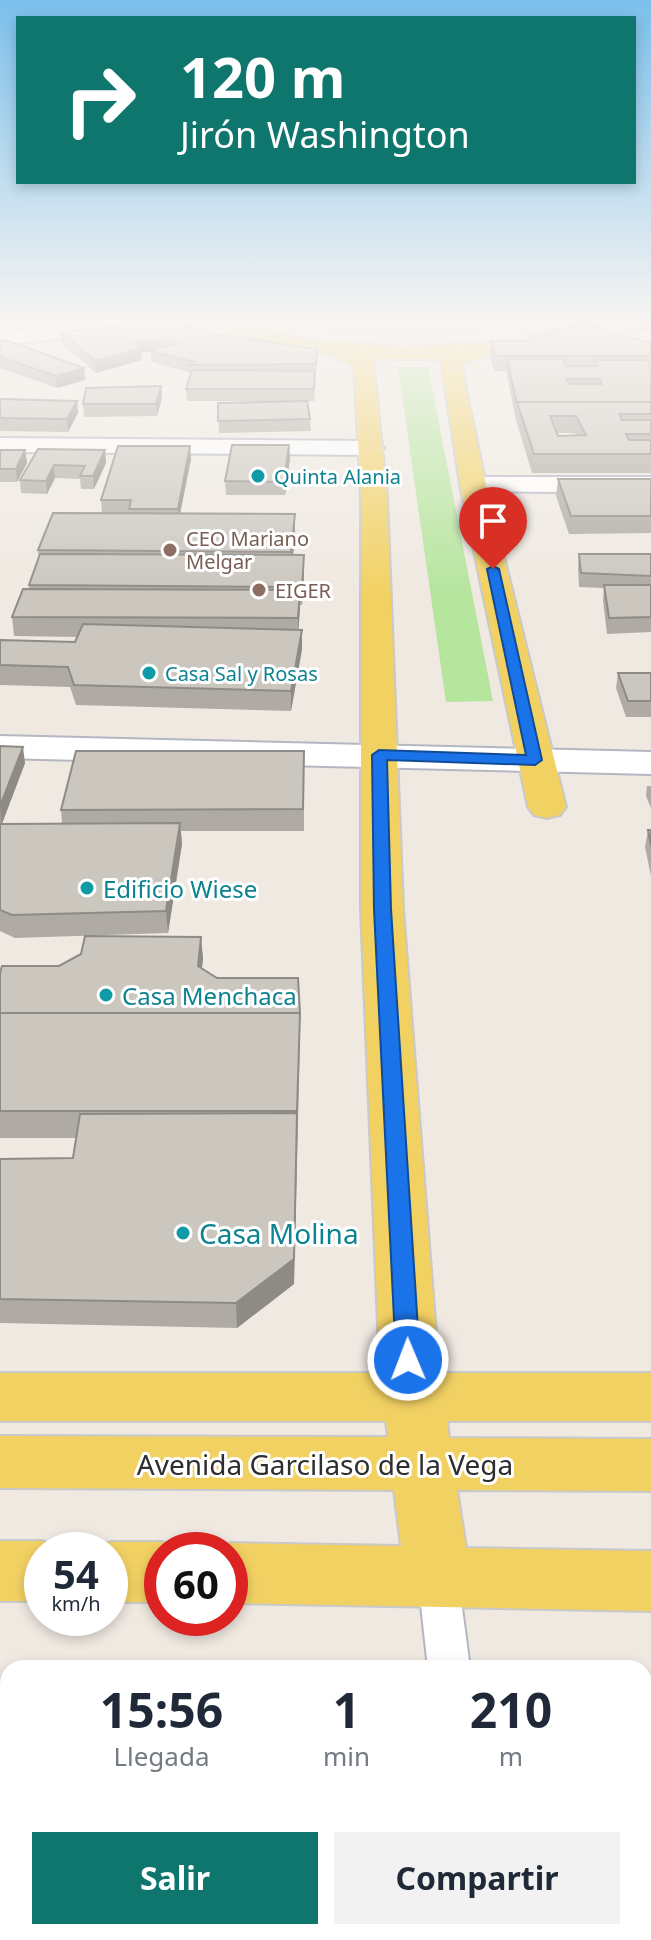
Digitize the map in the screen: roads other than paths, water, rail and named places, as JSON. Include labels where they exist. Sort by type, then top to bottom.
[{"type":"main road","points":[[369,413],[383,925],[408,1360],[438,1578]]},
{"type":"main road","points":[[459,413],[473,485],[547,807]]},
{"type":"main road","points":[[0,1397],[415,1400],[651,1397]]},
{"type":"main road","name":"Avenida Garcilaso de la Vega","points":[[0,1462],[651,1465]]},
{"type":"main road","points":[[0,1571],[24,1571]]},
{"type":"main road","points":[[248,1573],[651,1581]]},
{"type":"street","points":[[0,445],[372,448]]},
{"type":"street","points":[[473,485],[651,485]]},
{"type":"street","points":[[0,747],[651,763]]},
{"type":"lane","points":[[438,1578],[448,1660]]},
{"type":"place","name":"Quinta Alania","points":[[258,476]]},
{"type":"place","name":"CEO Mariano Melgar","points":[[170,550]]},
{"type":"place","name":"EIGER","points":[[259,590]]},
{"type":"place","name":"Casa Sal y Rosas","points":[[149,673]]},
{"type":"place","name":"Edificio Wiese","points":[[87,888]]},
{"type":"place","name":"Casa Menchaca","points":[[106,995]]},
{"type":"place","name":"Casa Molina","points":[[183,1233]]}]
